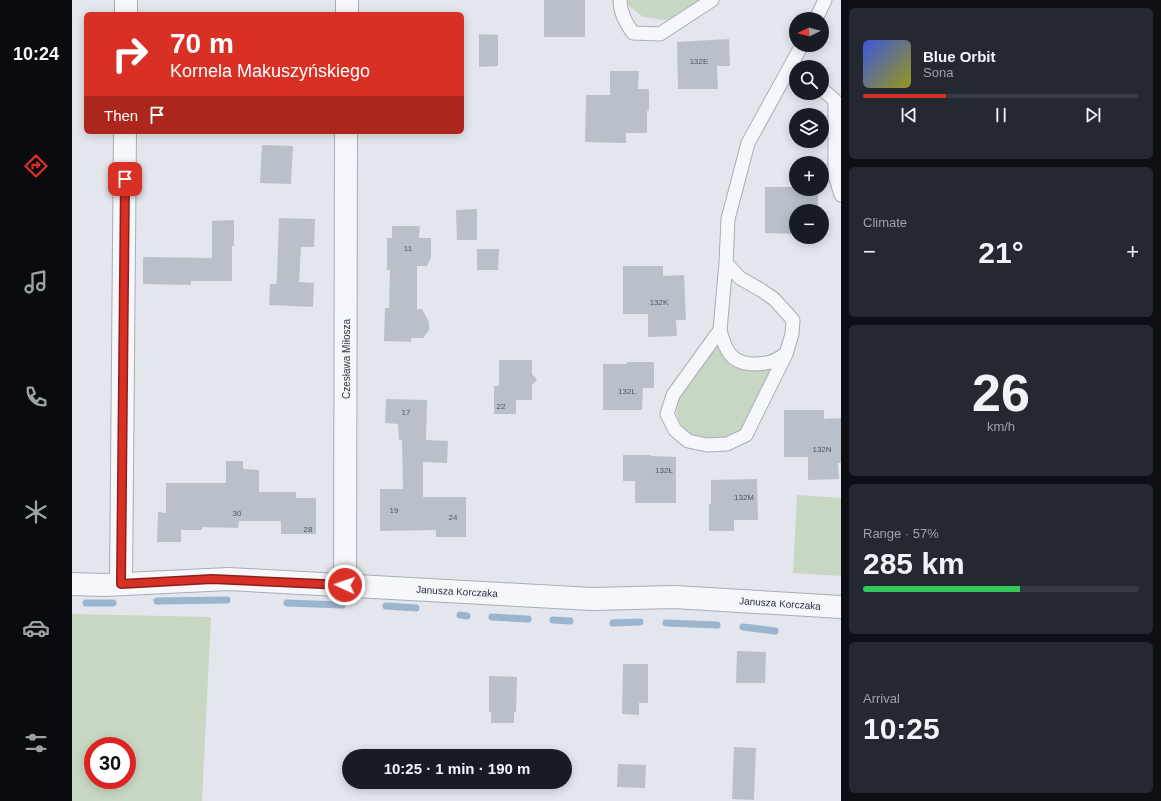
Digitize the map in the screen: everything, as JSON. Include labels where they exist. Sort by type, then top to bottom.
[{"type":"street","points":[[126,0],[126,12]]},
{"type":"street","points":[[347,0],[347,12]]},
{"type":"street","points":[[121,584],[125,134]]},
{"type":"street","name":"Czesława Miłosza","points":[[345,585],[346,134]]},
{"type":"street","name":"Janusza Korczaka","points":[[72,584],[121,584],[212,579],[592,599],[667,597],[701,598],[841,607]]},
{"type":"lane","points":[[620,0],[624,20],[633,33],[660,34],[712,0]]},
{"type":"lane","points":[[819,12],[825,0]]},
{"type":"lane","points":[[786,354],[772,361],[758,364],[743,362],[731,355],[724,343],[720,330],[728,219],[748,143],[789,76]]},
{"type":"lane","points":[[829,96],[838,104],[835,175],[841,195]]},
{"type":"lane","points":[[720,330],[673,395],[668,414],[675,430],[688,441],[707,445],[727,444],[746,435],[786,354],[792,334],[793,320],[774,299],[740,278],[726,263]]},
{"type":"green space","points":[[627,0],[698,0],[681,14],[666,20],[643,17],[627,4]]},
{"type":"green space","points":[[719,341],[736,361],[746,369],[757,371],[775,366],[750,425],[736,436],[723,440],[710,441],[697,437],[686,431],[679,421],[677,409],[681,394]]},
{"type":"green space","points":[[797,495],[841,498],[841,576],[793,573]]},
{"type":"green space","points":[[72,614],[211,617],[202,801],[72,801]]},
{"type":"building","points":[[544,0],[585,0],[585,37],[544,37]]},
{"type":"building","points":[[479,34],[498,35],[498,66],[479,67]]},
{"type":"building","points":[[729,39],[730,66],[717,66],[718,89],[678,89],[677,42]]},
{"type":"building","points":[[610,71],[639,71],[638,89],[649,89],[647,133],[626,133],[626,143],[585,142],[586,95],[610,95]]},
{"type":"building","points":[[262,145],[293,146],[291,184],[260,183]]},
{"type":"building","points":[[765,187],[789,187],[789,196],[818,196],[818,204],[789,204],[789,234],[765,233]]},
{"type":"building","points":[[477,209],[477,240],[457,240],[456,210]]},
{"type":"building","points":[[279,218],[315,219],[314,247],[301,247],[299,282],[314,283],[313,307],[269,305],[270,284],[276,284],[277,277]]},
{"type":"building","points":[[234,220],[232,281],[191,281],[191,285],[143,284],[143,257],[212,258],[212,221]]},
{"type":"building","points":[[392,226],[420,226],[419,238],[431,238],[431,258],[427,266],[417,266],[417,309],[422,309],[429,322],[429,330],[423,338],[411,338],[411,342],[384,341],[385,308],[389,308],[390,270],[387,270],[387,238],[392,238]]},
{"type":"building","points":[[477,249],[499,249],[498,270],[477,270]]},
{"type":"building","points":[[623,266],[663,266],[663,276],[684,275],[686,320],[676,320],[677,336],[648,337],[648,314],[623,314]]},
{"type":"building","points":[[499,360],[532,360],[532,374],[537,380],[532,385],[532,400],[516,400],[516,414],[494,414],[494,386],[499,386]]},
{"type":"building","points":[[627,362],[654,362],[654,388],[643,388],[642,410],[603,410],[603,364],[627,364]]},
{"type":"building","points":[[386,399],[427,400],[426,440],[448,441],[447,463],[423,462],[423,497],[466,497],[466,537],[436,537],[436,530],[380,531],[380,489],[403,489],[402,440],[399,440],[398,424],[385,423]]},
{"type":"building","points":[[784,410],[824,410],[824,419],[841,418],[841,463],[838,463],[839,479],[808,480],[808,457],[784,457]]},
{"type":"building","points":[[623,455],[676,457],[676,503],[635,503],[635,481],[623,481]]},
{"type":"building","points":[[226,461],[243,461],[243,469],[259,470],[259,492],[296,492],[296,498],[316,498],[316,534],[281,534],[281,521],[239,521],[238,528],[202,527],[202,530],[181,530],[181,542],[157,542],[158,512],[166,513],[166,483],[226,483]]},
{"type":"building","points":[[757,479],[758,520],[734,520],[734,531],[709,531],[711,480]]},
{"type":"building","points":[[737,651],[766,652],[765,683],[736,683]]},
{"type":"building","points":[[623,664],[648,664],[648,703],[639,703],[639,715],[622,714]]},
{"type":"building","points":[[489,676],[517,677],[516,712],[514,712],[514,723],[491,723],[491,712],[489,712]]},
{"type":"building","points":[[734,747],[756,748],[754,800],[732,799]]},
{"type":"building","points":[[618,764],[646,765],[645,788],[617,787]]},
{"type":"waterway","points":[[157,601],[227,600]]},
{"type":"waterway","points":[[86,603],[113,603]]},
{"type":"waterway","points":[[287,603],[342,605]]},
{"type":"waterway","points":[[386,606],[416,608]]},
{"type":"waterway","points":[[460,615],[467,616]]},
{"type":"waterway","points":[[492,617],[528,619]]},
{"type":"waterway","points":[[553,620],[570,621]]},
{"type":"waterway","points":[[613,623],[640,622]]},
{"type":"waterway","points":[[666,623],[717,625]]},
{"type":"waterway","points":[[743,627],[775,631]]},
{"type":"route","points":[[125,179],[121,584],[229,579],[345,585]]}]
